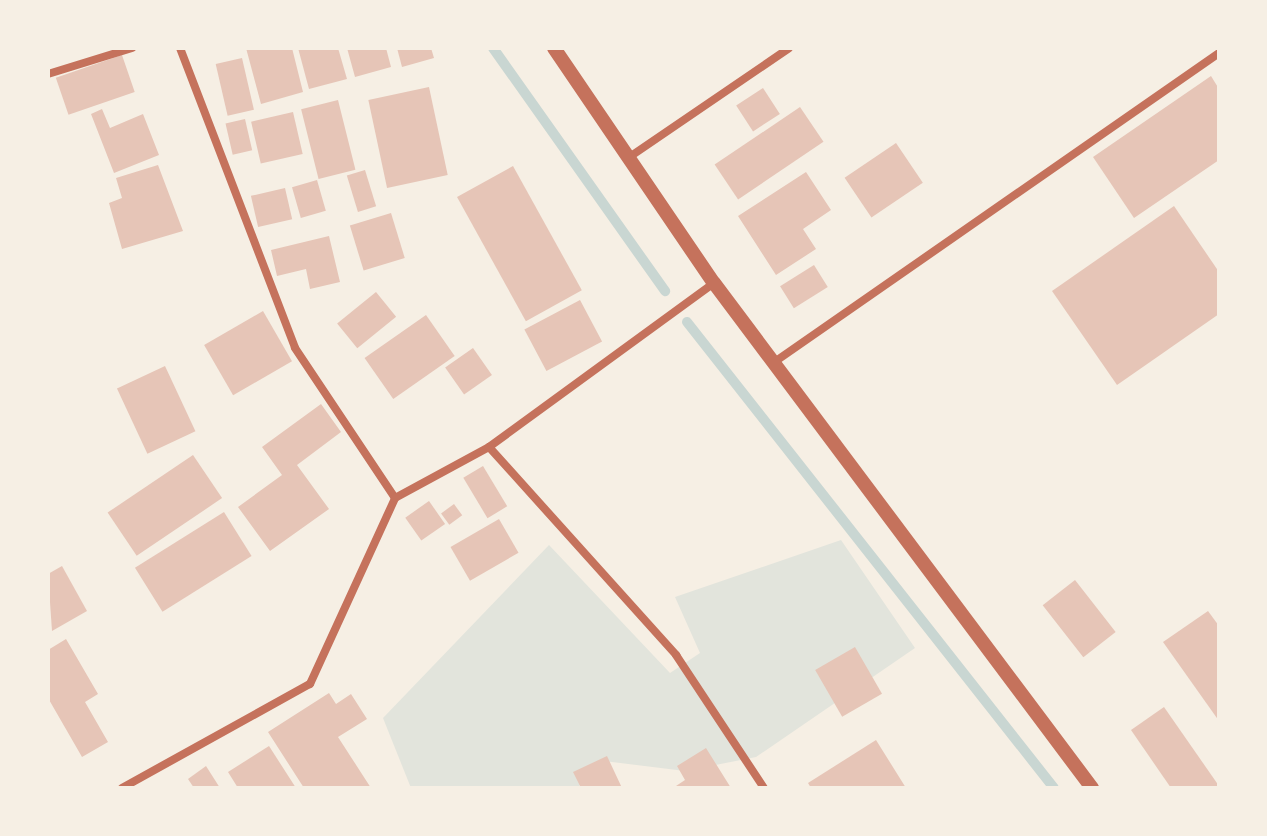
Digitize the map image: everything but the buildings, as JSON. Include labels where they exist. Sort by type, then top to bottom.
[{"type":"street","points":[[48,74],[132,48]]},
{"type":"street","points":[[180,48],[295,348],[395,498]]},
{"type":"street","points":[[554,48],[714,283],[1092,788]]},
{"type":"street","points":[[628,158],[789,48]]},
{"type":"street","points":[[773,363],[1219,53]]},
{"type":"street","points":[[122,788],[310,684],[395,498],[489,447],[714,283]]},
{"type":"street","points":[[489,447],[676,655],[764,788]]},
{"type":"shaded area","points":[[841,540],[915,648],[756,757],[685,771],[604,761],[577,788],[411,788],[383,718],[549,545],[670,673],[700,653],[675,597]]},
{"type":"waterway","points":[[493,48],[665,291]]},
{"type":"waterway","points":[[687,322],[1054,788]]}]
